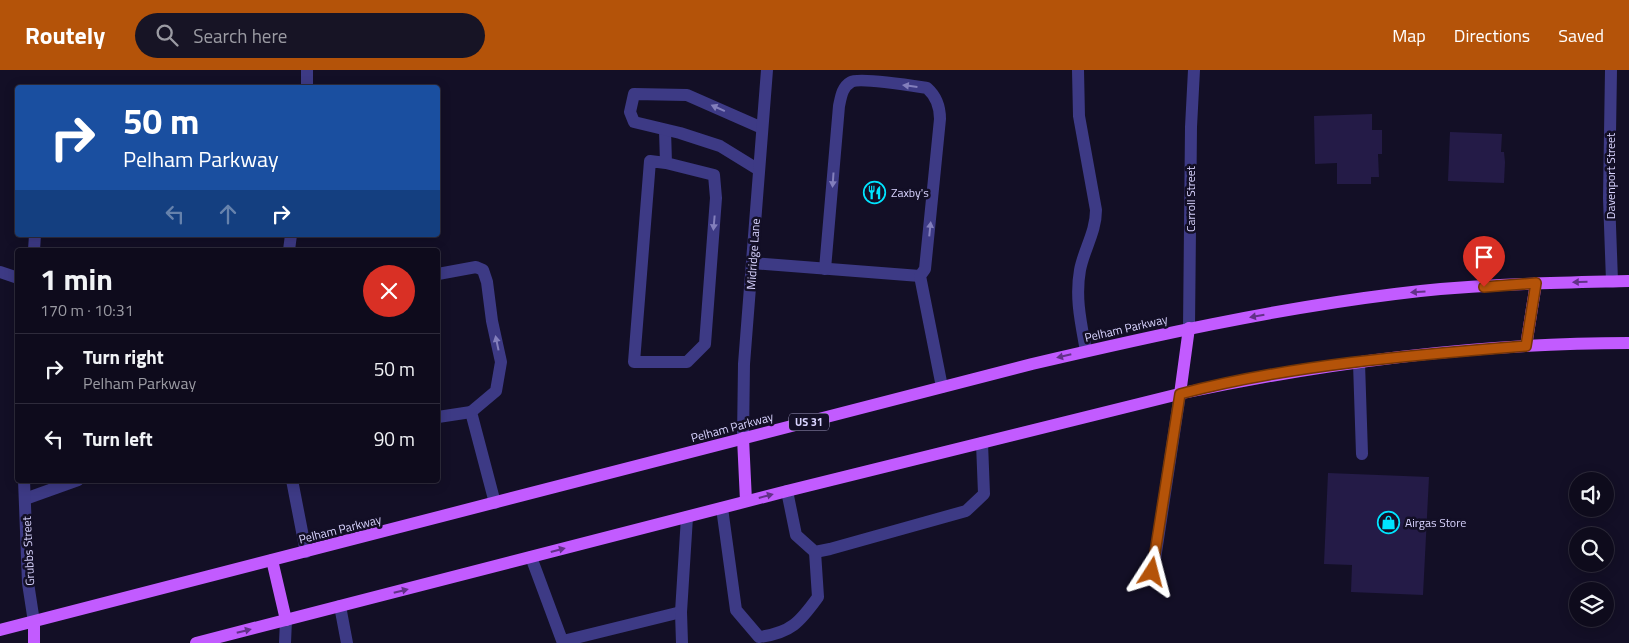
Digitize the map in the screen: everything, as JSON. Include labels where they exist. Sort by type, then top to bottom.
[{"type":"main road","name":"Pelham Parkway","points":[[0,630],[942,387],[1086,351],[1189,328],[1396,294],[1536,283],[1629,281]]},
{"type":"main road","points":[[1526,346],[1536,283]]},
{"type":"main road","points":[[1180,394],[1189,328]]},
{"type":"main road","points":[[196,643],[787,490],[1244,380],[1439,353],[1526,346],[1629,343]]},
{"type":"main road","points":[[744,438],[746,501]]},
{"type":"main road","points":[[272,560],[286,620]]},
{"type":"main road","points":[[34,622],[34,643]]},
{"type":"street","points":[[307,70],[307,85]]},
{"type":"street","name":"Midridge Lane","points":[[744,438],[744,364],[766,70]]},
{"type":"street","points":[[1078,70],[1079,116],[1096,210],[1096,224],[1080,269],[1077,299],[1086,351]]},
{"type":"street","name":"Carroll Street","points":[[1189,328],[1190,127],[1194,70]]},
{"type":"street","name":"Davenport Street","points":[[1611,70],[1608,198],[1612,281]]},
{"type":"street","points":[[825,268],[839,106],[841,95],[846,86],[856,80],[927,88],[937,100],[940,113],[926,269],[920,276]]},
{"type":"street","points":[[759,170],[720,146],[634,122],[630,112],[634,94],[687,95],[762,128]]},
{"type":"street","points":[[665,130],[666,163]]},
{"type":"street","points":[[650,161],[666,163],[714,174],[716,198],[705,344],[687,362],[634,362],[650,161]]},
{"type":"street","points":[[752,263],[920,276]]},
{"type":"street","points":[[440,274],[476,267],[483,270],[487,282],[492,321],[501,362],[496,391],[471,412],[440,417]]},
{"type":"street","points":[[0,272],[15,277]]},
{"type":"street","points":[[920,276],[942,387]]},
{"type":"street","points":[[1359,363],[1362,454]]},
{"type":"street","points":[[1152,572],[1180,394]]},
{"type":"street","points":[[471,412],[495,503]]},
{"type":"street","points":[[815,552],[966,511],[984,494],[982,442]]},
{"type":"street","name":"Grubbs Street","points":[[24,483],[28,583],[34,622]]},
{"type":"street","points":[[25,499],[70,483]]},
{"type":"street","points":[[293,483],[306,552]]},
{"type":"street","points":[[722,508],[736,610],[759,637],[778,639],[801,620],[818,597],[815,552],[796,536],[787,490]]},
{"type":"street","points":[[682,643],[681,612],[687,516]]},
{"type":"street","points":[[530,557],[563,642],[681,612]]},
{"type":"street","points":[[340,606],[347,643]]},
{"type":"street","points":[[285,643],[286,620]]},
{"type":"building","points":[[1372,114],[1372,130],[1382,130],[1382,154],[1378,154],[1379,177],[1371,177],[1371,184],[1337,184],[1337,163],[1315,164],[1314,116]]},
{"type":"building","points":[[1450,132],[1502,134],[1501,152],[1504,152],[1505,162],[1504,183],[1448,181]]},
{"type":"building","points":[[1328,473],[1429,477],[1423,595],[1351,592],[1352,565],[1324,564]]},
{"type":"place","name":"Zaxby's","points":[[875,192]]},
{"type":"place","name":"Airgas Store","points":[[1389,522]]},
{"type":"route","points":[[1152,572],[1180,394],[1244,380],[1304,370],[1439,353],[1526,346],[1536,283],[1484,287]]}]
